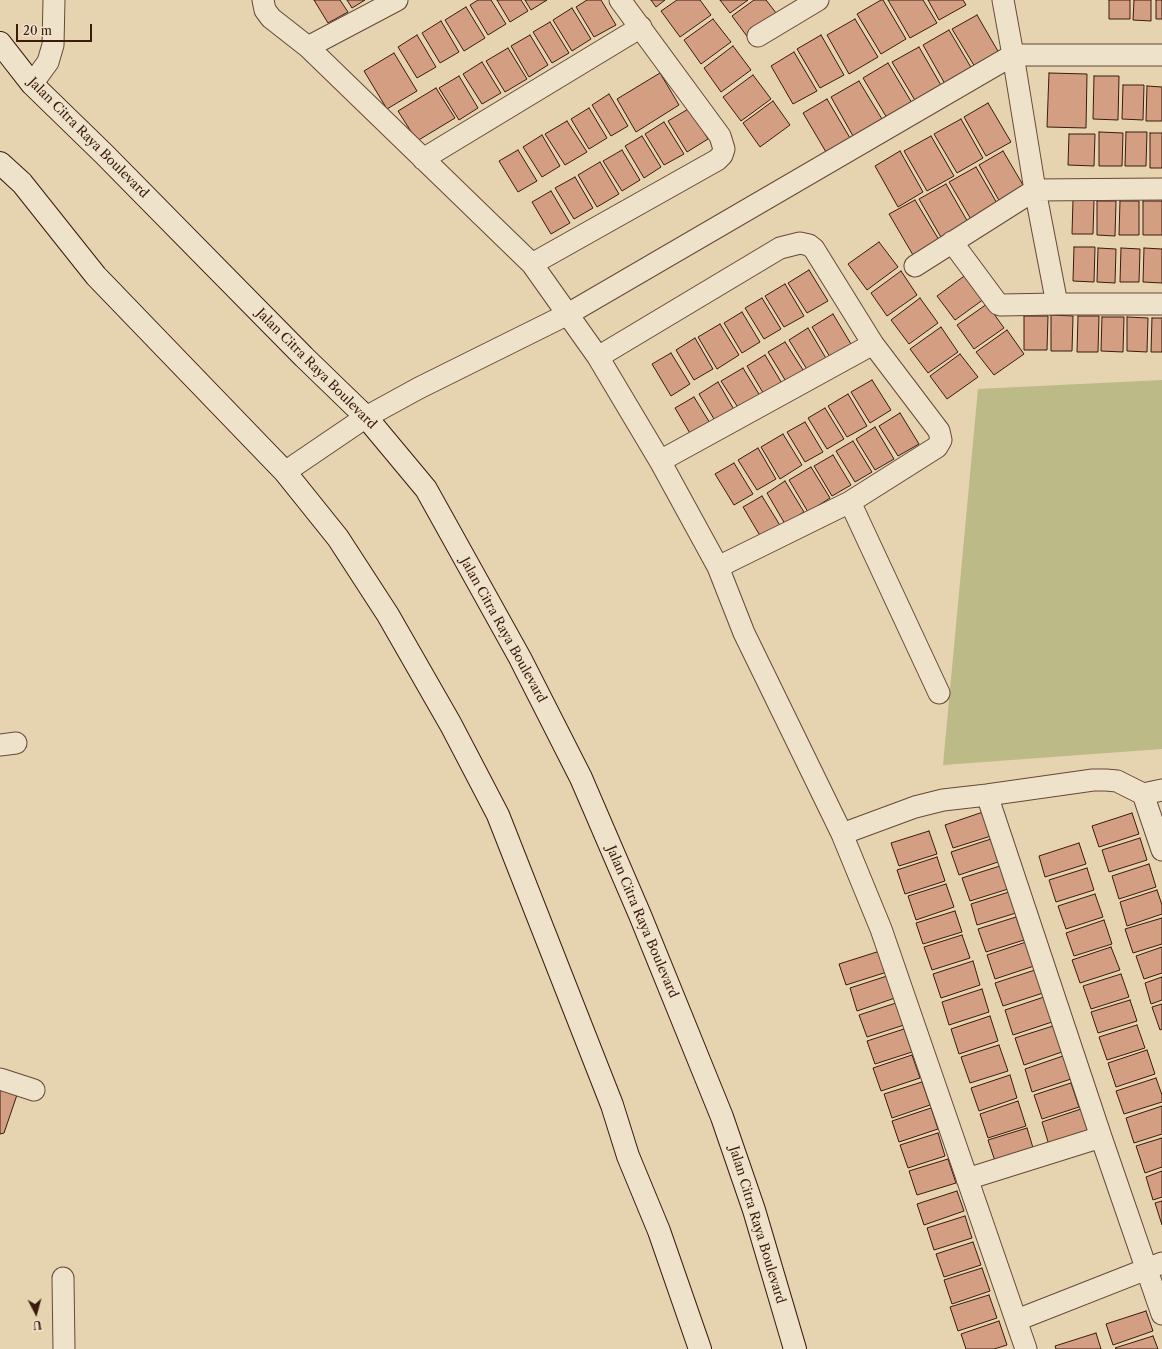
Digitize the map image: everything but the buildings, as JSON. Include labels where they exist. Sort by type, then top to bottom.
[{"type":"main road","name":"Jalan Citra Raya Boulevard","points":[[0,42],[32,84],[304,357],[366,417],[426,490],[520,658],[581,778],[640,915],[722,1117],[754,1210],[795,1349]]},
{"type":"main road","points":[[0,163],[22,183],[96,276],[285,472],[338,538],[388,615],[451,725],[498,815],[612,1105],[628,1156],[659,1231],[700,1349]]},
{"type":"street","points":[[32,84],[48,62],[53,45],[54,0]]},
{"type":"street","points":[[263,0],[265,10],[270,18],[308,47],[532,264],[598,357],[660,461],[718,567],[744,633],[842,834],[881,929],[1026,1349]]},
{"type":"street","points":[[308,47],[397,0]]},
{"type":"street","points":[[532,264],[717,160],[722,155],[724,149],[720,136],[620,0]]},
{"type":"street","points":[[758,36],[793,6],[818,0]]},
{"type":"street","points":[[1003,0],[1014,54],[1034,190],[1057,304]]},
{"type":"street","points":[[424,159],[641,27]]},
{"type":"street","points":[[285,472],[366,417],[420,388],[568,314],[1014,54],[1162,55]]},
{"type":"street","points":[[914,266],[1034,190],[1162,189]]},
{"type":"street","points":[[952,242],[998,304],[1004,306],[1057,304],[1162,304]]},
{"type":"street","points":[[598,357],[780,248],[800,243],[808,245],[814,249],[873,344],[939,431],[941,440],[937,447],[850,502],[718,567]]},
{"type":"street","points":[[660,461],[873,344]]},
{"type":"street","points":[[850,502],[938,693]]},
{"type":"street","points":[[842,834],[915,807],[943,800],[1093,780],[1106,780],[1152,792],[1162,850]]},
{"type":"street","points":[[987,795],[1101,1137],[1155,1266],[1162,1314]]},
{"type":"street","points":[[0,1079],[34,1090]]},
{"type":"street","points":[[968,1179],[1101,1137]]},
{"type":"street","points":[[1017,1320],[1155,1266]]},
{"type":"street","points":[[63,1278],[64,1349]]},
{"type":"shaded area","points":[[1162,380],[1162,749],[943,765],[978,389]]}]
